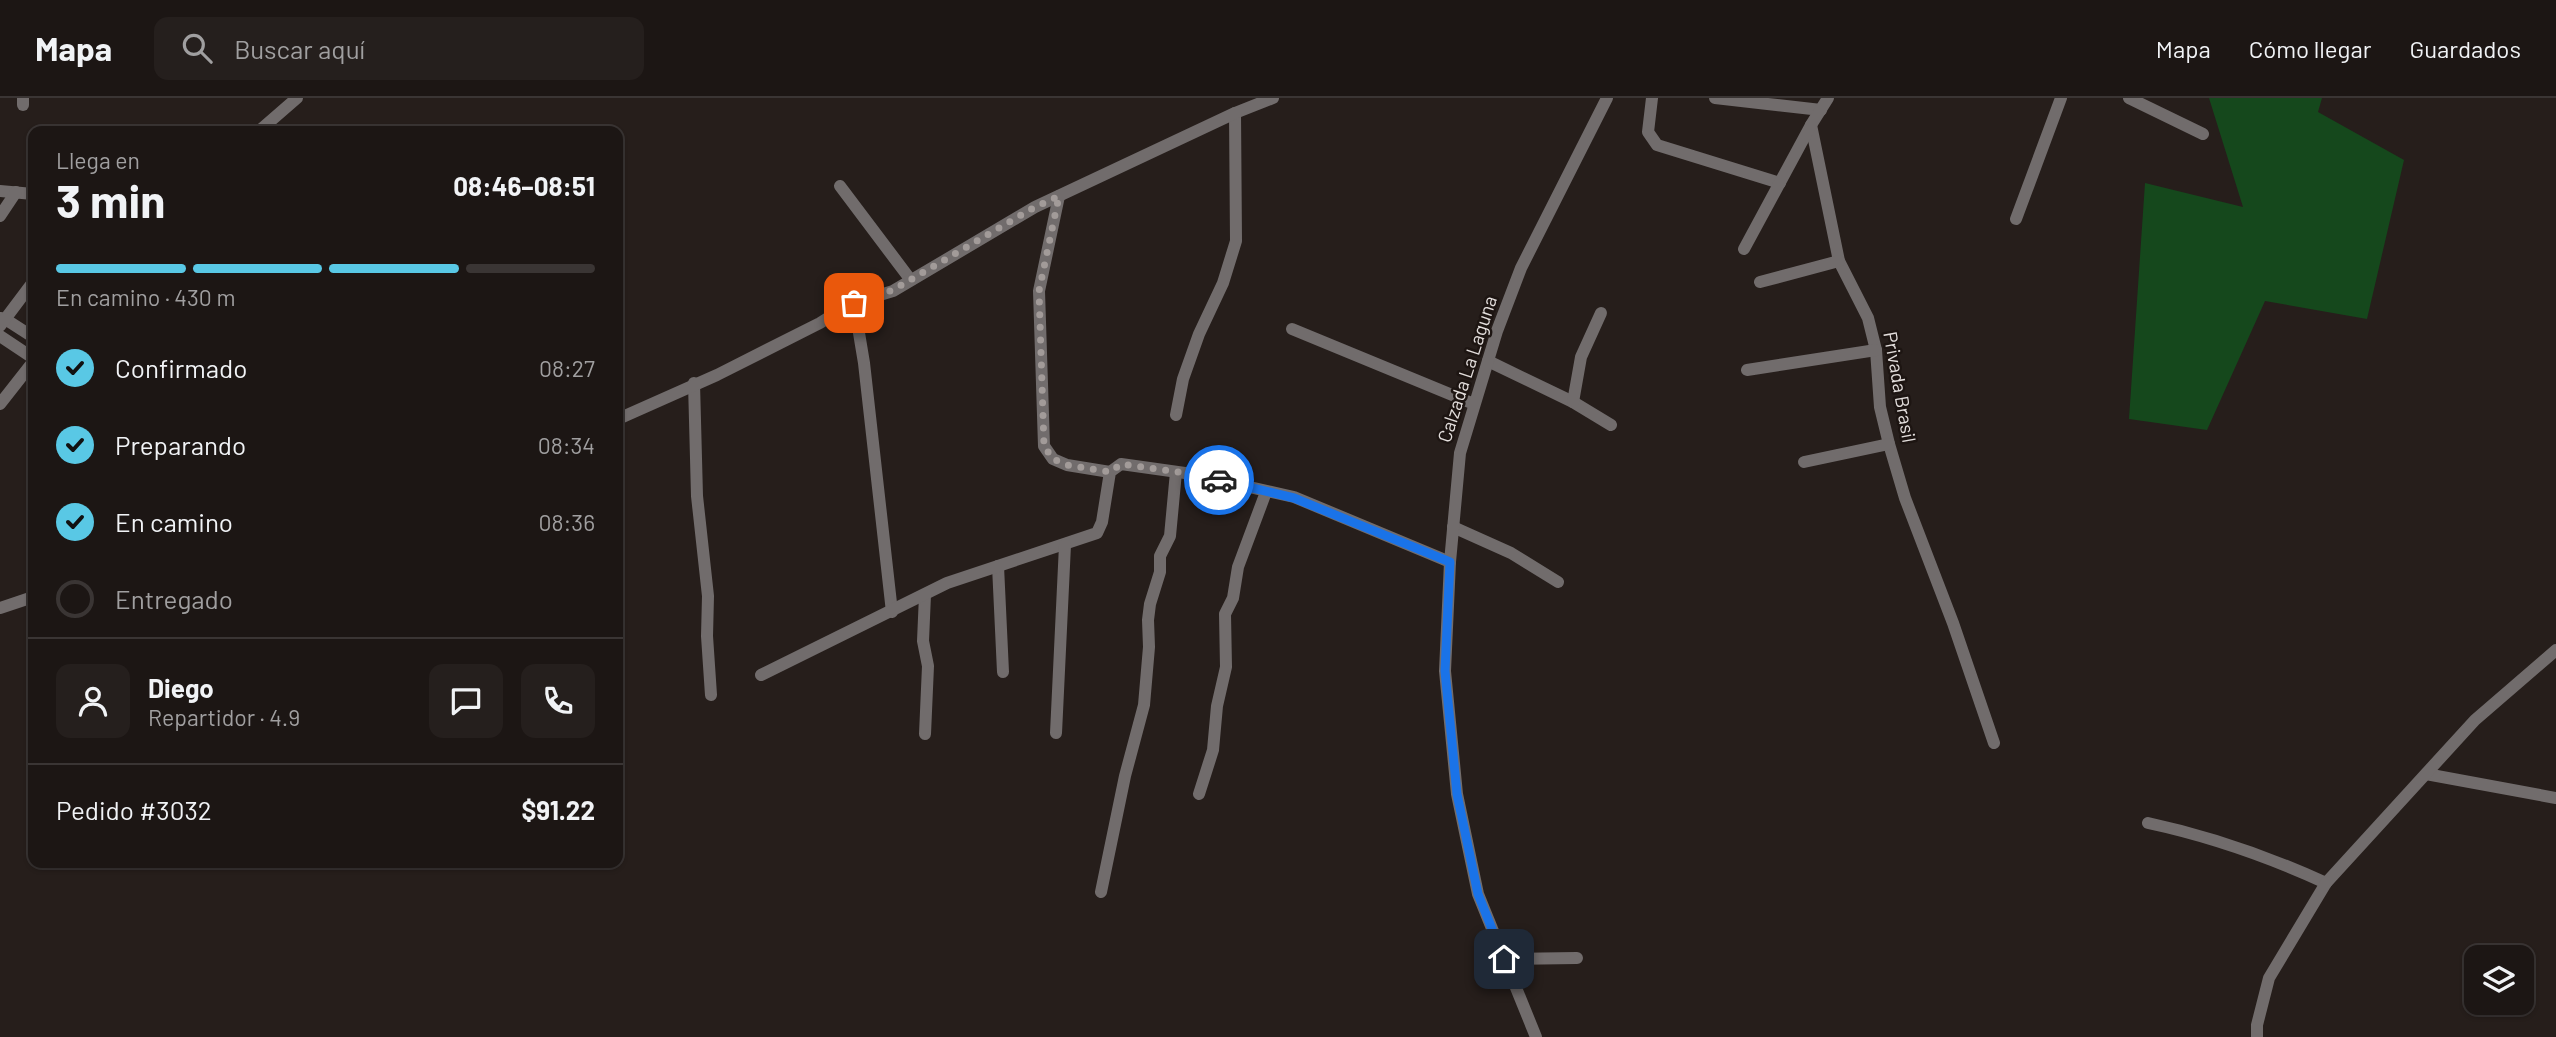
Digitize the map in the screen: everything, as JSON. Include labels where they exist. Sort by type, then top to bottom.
[{"type":"street","points":[[265,126],[297,98]]},
{"type":"street","points":[[623,417],[717,374],[854,303],[893,290],[1059,196],[1235,113],[1273,98]]},
{"type":"street","name":"Calzada La Laguna","points":[[1536,1037],[1478,894],[1457,794],[1445,671],[1450,562],[1460,453],[1488,361],[1521,268],[1607,98]]},
{"type":"street","points":[[1652,98],[1648,132],[1657,145],[1780,183]]},
{"type":"street","points":[[1716,98],[1821,110]]},
{"type":"street","points":[[1744,249],[1828,98]]},
{"type":"street","points":[[2017,219],[2061,98]]},
{"type":"street","points":[[2129,98],[2203,134]]},
{"type":"street","points":[[1176,415],[1183,379],[1199,334],[1223,283],[1236,241],[1235,113]]},
{"type":"street","name":"Privada Brasil","points":[[1811,125],[1839,261],[1868,317],[1876,350],[1880,407],[1889,444],[1905,498],[1994,743]]},
{"type":"street","points":[[841,186],[910,279]]},
{"type":"street","points":[[0,191],[28,193]]},
{"type":"street","points":[[0,216],[16,192]]},
{"type":"street","points":[[1059,196],[1039,291],[1044,446],[1053,459],[1067,465],[1110,472]]},
{"type":"street","points":[[1760,282],[1839,261]]},
{"type":"street","points":[[28,288],[2,321],[28,334]]},
{"type":"street","points":[[854,303],[864,363],[892,612]]},
{"type":"street","points":[[1573,402],[1581,357],[1601,313]]},
{"type":"street","points":[[1292,329],[1474,404]]},
{"type":"street","points":[[0,336],[28,356]]},
{"type":"street","points":[[1747,370],[1876,350]]},
{"type":"street","points":[[1488,361],[1573,402],[1611,425]]},
{"type":"street","points":[[0,404],[28,367]]},
{"type":"street","points":[[694,383],[697,496],[708,596],[707,636],[711,695]]},
{"type":"street","points":[[1804,462],[1889,444]]},
{"type":"street","points":[[761,675],[947,583],[1097,533],[1102,522],[1110,472],[1121,464],[1175,472],[1294,498],[1450,562]]},
{"type":"street","points":[[1101,892],[1125,776],[1144,705],[1150,604],[1160,572],[1160,556],[1170,536],[1175,472]]},
{"type":"street","points":[[1199,794],[1213,750],[1217,706],[1226,667],[1225,614],[1233,598],[1238,567],[1266,492]]},
{"type":"street","points":[[1453,527],[1518,557],[1558,582]]},
{"type":"street","points":[[1056,733],[1065,545]]},
{"type":"street","points":[[998,566],[1003,672]]},
{"type":"street","points":[[925,595],[923,641],[928,666],[925,734]]},
{"type":"street","points":[[1,611],[28,599]]},
{"type":"street","points":[[2257,1037],[2257,1025],[2269,978],[2326,883],[2475,720],[2556,650]]},
{"type":"street","points":[[2426,774],[2556,798]]},
{"type":"street","points":[[2148,823],[2188,832],[2284,864],[2326,883]]},
{"type":"street","points":[[1504,959],[1577,958]]},
{"type":"green space","points":[[2209,98],[2322,98],[2318,112],[2404,160],[2367,319],[2265,301],[2207,430],[2129,419],[2145,183],[2243,207]]},
{"type":"way so far","points":[[854,303],[893,290],[1035,207],[1059,196],[1039,291],[1044,446],[1053,459],[1067,465],[1110,472],[1121,464],[1219,480]]},
{"type":"route","points":[[1219,480],[1294,498],[1415,550],[1450,562],[1445,671],[1457,794],[1478,894],[1504,959]]}]
